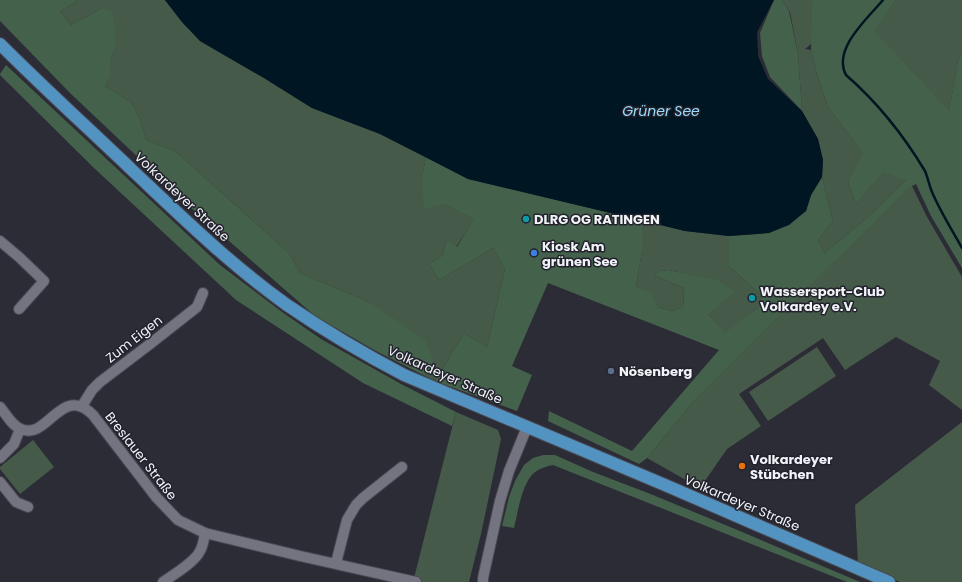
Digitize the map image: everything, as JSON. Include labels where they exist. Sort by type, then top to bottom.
[{"type":"main road","name":"Volkardeyer Straße","points":[[0,44],[176,212],[228,258],[287,304],[326,331],[404,375],[665,485],[889,582]]},
{"type":"street","points":[[0,241],[44,281],[19,309]]},
{"type":"street","name":"Zum Eigen","points":[[82,406],[92,390],[100,382],[196,306],[203,294]]},
{"type":"street","points":[[0,407],[13,424],[20,429],[27,431],[39,427],[66,407],[74,405],[82,406]]},
{"type":"street","name":"Breslauer Straße","points":[[82,406],[93,415],[151,491],[178,520],[205,532],[300,556],[416,582]]},
{"type":"street","points":[[483,582],[500,501],[527,427]]},
{"type":"street","points":[[0,458],[14,444],[20,429]]},
{"type":"street","points":[[336,563],[347,520],[356,505],[402,467]]},
{"type":"street","points":[[0,482],[16,502],[28,507]]},
{"type":"street","points":[[163,582],[194,559],[200,552],[205,532]]},
{"type":"green space","points":[[0,0],[78,0],[60,12],[71,25],[102,8],[113,13],[116,48],[110,60],[110,78],[105,86],[132,103],[140,119],[146,140],[175,151],[289,253],[300,273],[369,302],[425,340],[435,365],[425,376],[376,351],[315,316],[198,214],[70,93],[0,21]]},
{"type":"green space","points":[[78,0],[165,0],[182,22],[200,41],[312,108],[380,134],[426,157],[422,176],[444,204],[475,219],[456,247],[447,239],[443,255],[429,264],[439,280],[493,248],[505,269],[487,347],[464,333],[435,381],[425,376],[435,365],[369,302],[300,273],[289,253],[175,151],[146,140],[140,119],[132,103],[105,86],[110,78],[110,60],[116,48],[102,8],[71,25],[60,12]]},
{"type":"green space","points":[[774,0],[782,0],[789,11],[798,54],[802,111],[770,77],[762,56],[760,33]]},
{"type":"green space","points":[[782,0],[859,0],[849,12],[805,49],[811,50],[817,75],[828,107],[864,154],[848,182],[856,204],[883,171],[907,179],[870,215],[825,253],[818,240],[833,221],[822,177],[823,160],[818,139],[802,111],[798,54],[790,12]]},
{"type":"green space","points":[[814,0],[896,0],[874,31],[949,111],[958,61],[962,50],[962,268],[931,216],[916,184],[908,188],[693,402],[647,458],[639,464],[548,421],[549,411],[632,451],[719,350],[548,283],[512,366],[532,375],[517,411],[435,381],[464,333],[487,347],[505,269],[493,248],[439,280],[429,264],[443,255],[447,239],[457,247],[474,219],[444,204],[424,209],[422,176],[426,157],[468,179],[642,220],[642,251],[636,286],[651,294],[658,307],[672,311],[683,307],[684,288],[654,275],[659,271],[668,270],[717,280],[734,292],[708,314],[725,333],[759,307],[761,295],[729,266],[729,236],[769,233],[806,211],[811,195],[822,177],[833,221],[818,240],[825,253],[870,215],[906,180],[883,172],[856,204],[848,182],[863,153],[828,107],[817,75],[811,50],[812,7]]},
{"type":"green space","points":[[896,0],[962,0],[962,50],[958,61],[949,112],[873,31]]},
{"type":"green space","points":[[6,65],[220,265],[282,312],[321,339],[401,384],[456,412],[452,426],[363,383],[236,300],[94,168],[0,75]]},
{"type":"green space","points":[[911,184],[927,217],[962,277],[962,410],[929,385],[940,361],[896,337],[845,370],[823,338],[739,394],[761,426],[727,449],[700,488],[647,458],[693,402]]},
{"type":"green space","points":[[642,220],[685,231],[729,236],[729,266],[761,295],[759,307],[725,334],[708,314],[717,281],[669,270],[659,271],[654,275],[684,288],[683,307],[672,311],[658,307],[651,295],[636,286],[642,251]]},
{"type":"green space","points":[[817,347],[836,376],[768,421],[749,392]]},
{"type":"green space","points":[[456,412],[498,430],[501,439],[481,534],[469,582],[413,582]]},
{"type":"green space","points":[[962,422],[962,582],[900,582],[858,563],[855,505]]},
{"type":"green space","points":[[33,440],[54,467],[20,494],[0,467]]},
{"type":"green space","points":[[543,455],[555,455],[860,582],[847,582],[553,465],[535,472],[527,483],[521,498],[514,528],[502,526],[509,497],[515,481],[524,465],[533,458]]},
{"type":"water","name":"Grüner See","points":[[165,0],[774,0],[757,32],[758,56],[768,79],[802,111],[818,139],[823,160],[822,177],[811,195],[806,211],[789,225],[769,233],[729,236],[685,231],[468,179],[380,134],[312,108],[200,41],[182,22]]},
{"type":"waterway","points":[[883,0],[861,25],[848,45],[844,55],[843,65],[846,75],[879,108],[899,132],[917,158],[925,171],[939,206],[962,248]]},
{"type":"place","name":"DLRG OG RATINGEN","points":[[526,219]]},
{"type":"place","name":"Kiosk Am grünen See","points":[[534,253]]},
{"type":"place","name":"Wassersport-Club Volkardey e.V.","points":[[752,298]]},
{"type":"place","name":"Nösenberg","points":[[611,371]]},
{"type":"place","name":"Volkardeyer Stübchen","points":[[742,466]]}]
